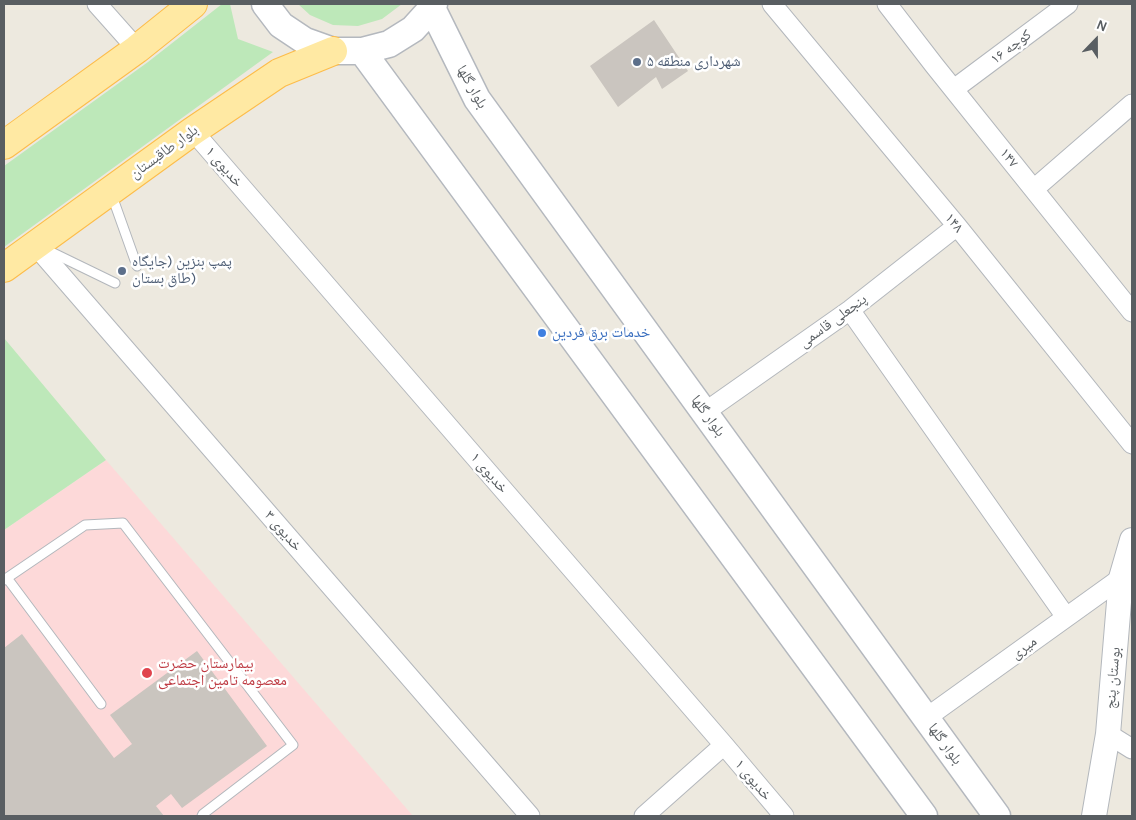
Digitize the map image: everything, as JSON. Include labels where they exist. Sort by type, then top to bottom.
[{"type":"main road","points":[[4,143],[137,49],[193,4]]},
{"type":"main road","points":[[265,4],[281,25],[305,42],[333,51],[362,51],[389,44],[413,29],[433,6]]},
{"type":"main road","name":"بلوار گلها","points":[[433,6],[476,99],[997,816]]},
{"type":"main road","name":"بلوار طاقبستان","points":[[4,268],[193,131],[279,73],[333,51]]},
{"type":"main road","points":[[362,51],[924,816]]},
{"type":"street","points":[[97,4],[137,49]]},
{"type":"street","name":"۱۴۸","points":[[775,4],[1132,444]]},
{"type":"street","name":"۱۴۷","points":[[887,4],[1132,312]]},
{"type":"street","name":"کوچه ۱۶","points":[[954,89],[1068,4]]},
{"type":"street","points":[[1034,189],[1132,104]]},
{"type":"street","name":"خدیوی ۱","points":[[193,131],[784,816]]},
{"type":"street","name":"پنجعلی قاسمی","points":[[705,412],[850,310],[957,226]]},
{"type":"street","name":"خدیوی ۳","points":[[36,245],[530,816]]},
{"type":"street","points":[[850,310],[1066,617]]},
{"type":"street","name":"بوستان پنج","points":[[1094,816],[1108,734],[1121,578],[1132,540]]},
{"type":"street","name":"میری","points":[[926,718],[1121,578]]},
{"type":"street","points":[[1108,734],[1132,748]]},
{"type":"street","points":[[644,816],[724,745]]},
{"type":"lane","points":[[110,191],[137,266]]},
{"type":"lane","points":[[36,245],[116,283]]},
{"type":"lane","points":[[101,704],[5,579],[85,525],[123,523],[293,745],[202,816]]},
{"type":"shaded area","name":"بیمارستان حضرت معصومه تامین اجتماعی","points":[[106,460],[413,816],[4,816],[4,530]]},
{"type":"green space","points":[[222,4],[230,4],[238,39],[273,52],[4,247],[4,166],[148,62]]},
{"type":"green space","points":[[298,4],[402,4],[382,19],[358,26],[333,25],[310,15]]},
{"type":"green space","points":[[4,338],[106,460],[4,530]]},
{"type":"building","points":[[654,20],[688,71],[662,89],[656,77],[618,107],[590,66]]},
{"type":"building","points":[[22,634],[114,758],[132,744],[110,715],[197,651],[267,746],[182,808],[171,794],[156,806],[164,816],[4,816],[4,648]]},
{"type":"place","name":"شهرداری منطقه ۵","points":[[637,62]]},
{"type":"place","name":"پمپ بنزین (جایگاه طاق بستان)","points":[[122,271]]},
{"type":"place","name":"خدمات برق فردین","points":[[542,333]]},
{"type":"place","name":"بیمارستان حضرت معصومه تامین اجتماعی","points":[[147,673]]}]
